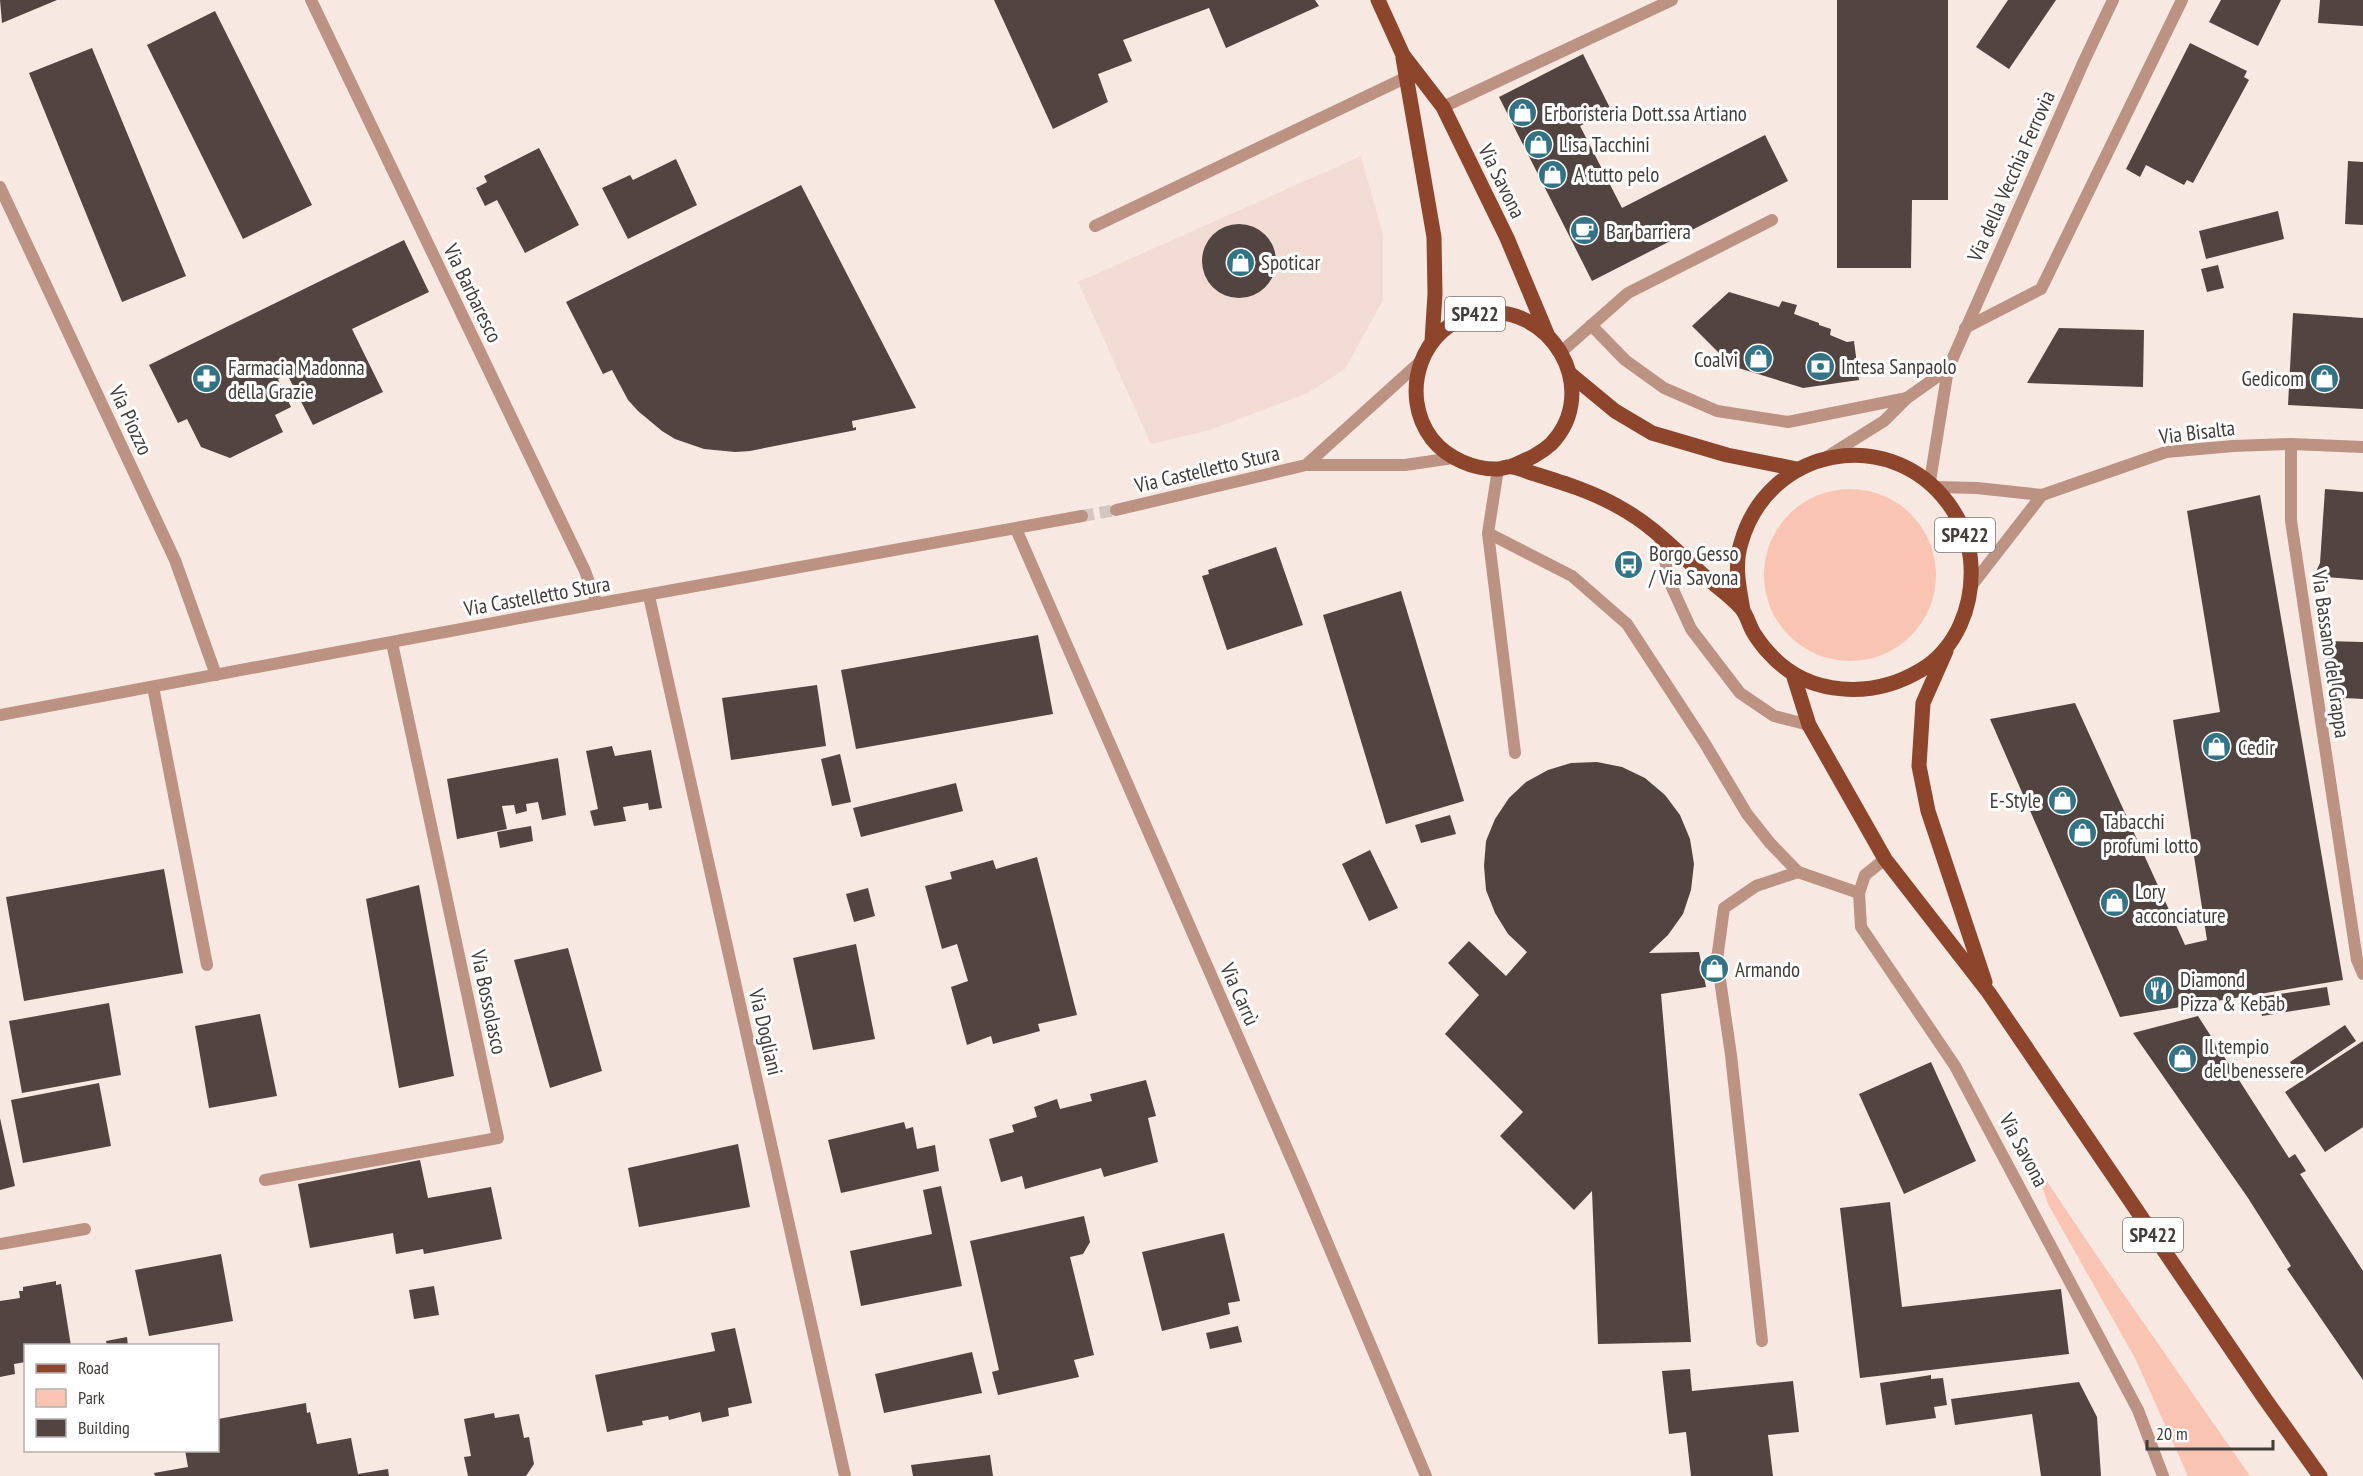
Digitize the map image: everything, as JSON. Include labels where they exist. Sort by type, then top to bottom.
[{"type":"main road","name":"Via Savona","points":[[1377,0],[1403,55],[1443,107],[1507,238],[1547,334]]},
{"type":"main road","name":"Via Savona","points":[[1403,55],[1434,237],[1435,294],[1432,341]]},
{"type":"main road","name":"SP422","points":[[1505,467],[1534,457],[1553,442],[1565,421],[1571,398],[1569,373],[1561,352],[1547,334],[1526,319],[1502,312],[1475,314],[1452,324],[1432,341],[1420,362],[1415,389],[1419,416],[1433,440],[1453,458],[1475,466],[1505,467],[1567,484],[1604,499],[1644,521],[1743,610]]},
{"type":"main road","name":"SP422","points":[[1569,373],[1615,411],[1652,433],[1727,455],[1797,469]]},
{"type":"main road","name":"SP422","points":[[1949,644],[1925,668],[1894,684],[1860,691],[1826,687],[1793,674],[1772,656],[1754,635],[1743,610],[1737,578],[1740,545],[1752,514],[1771,489],[1797,469],[1824,458],[1858,454],[1880,457],[1906,466],[1933,484],[1958,516],[1971,549],[1972,585],[1961,625],[1949,644],[1923,703],[1919,766],[1928,811],[1989,993]]},
{"type":"main road","name":"SP422","points":[[1793,674],[1809,725],[1885,860],[1989,993],[2265,1400],[2320,1476]]},
{"type":"street","name":"Via Barbaresco","points":[[311,0],[585,571],[597,604]]},
{"type":"street","points":[[1443,107],[1671,0]]},
{"type":"street","name":"Via della Vecchia Ferrovia","points":[[1933,484],[1948,369],[2113,0]]},
{"type":"street","points":[[1965,328],[2041,289],[2182,0]]},
{"type":"street","points":[[1095,226],[1407,77]]},
{"type":"street","name":"Via Piozzo","points":[[0,187],[175,560],[216,675]]},
{"type":"street","points":[[1561,352],[1628,293],[1772,220]]},
{"type":"street","points":[[1590,325],[1625,360],[1664,388],[1717,411],[1788,422],[1907,398]]},
{"type":"street","name":"Via Castelletto Stura","points":[[1306,465],[1420,362]]},
{"type":"street","points":[[1824,458],[1884,421],[1907,398],[1948,369]]},
{"type":"street","name":"Via Bisalta","points":[[1933,484],[2042,495],[2166,452],[2291,444],[2363,447]]},
{"type":"street","name":"Via Bassano del Grappa","points":[[2291,444],[2291,521],[2356,960],[2363,974]]},
{"type":"street","name":"Via Castelletto Stura","points":[[1116,510],[1306,465],[1405,465],[1453,458]]},
{"type":"street","points":[[1505,467],[1488,533],[1515,753]]},
{"type":"street","points":[[1972,585],[2042,495]]},
{"type":"street","name":"Via Castelletto Stura","points":[[0,715],[1082,516]]},
{"type":"street","name":"Via Carrù","points":[[1016,529],[1305,1190],[1426,1476]]},
{"type":"street","points":[[1488,533],[1572,576],[1627,624],[1704,742],[1747,814],[1770,843],[1798,872],[1859,893],[1865,875],[1885,860]]},
{"type":"street","points":[[1659,534],[1670,583],[1691,629],[1740,693],[1774,717],[1809,725]]},
{"type":"street","name":"Via Dogliani","points":[[649,596],[844,1476]]},
{"type":"street","name":"Via Bossolasco","points":[[265,1180],[498,1138],[392,643]]},
{"type":"street","points":[[153,687],[207,965]]},
{"type":"street","points":[[1762,1341],[1731,1055],[1717,959],[1724,908],[1756,886],[1798,872]]},
{"type":"street","name":"Via Savona","points":[[1859,893],[1861,927],[1955,1066],[2138,1410],[2163,1476]]},
{"type":"street","points":[[0,1244],[85,1229]]},
{"type":"shaded area","points":[[1361,156],[1383,235],[1383,300],[1345,369],[1308,393],[1210,430],[1151,444],[1078,282]]},
{"type":"green space","points":[[1850,489],[1883,496],[1911,514],[1929,542],[1936,575],[1929,608],[1911,636],[1883,654],[1850,661],[1817,654],[1789,636],[1771,608],[1764,575],[1771,542],[1789,514],[1817,496]]},
{"type":"green space","points":[[2034,1162],[2250,1476],[2188,1476],[2135,1358],[2048,1204]]},
{"type":"building","points":[[0,0],[57,0],[2,23]]},
{"type":"building","points":[[994,0],[1315,0],[1319,6],[1226,48],[1209,8],[1123,40],[1132,61],[1098,74],[1108,102],[1053,129]]},
{"type":"building","points":[[1837,0],[1948,0],[1948,200],[1912,200],[1911,268],[1837,268]]},
{"type":"building","points":[[2008,0],[2056,0],[2009,69],[1976,47]]},
{"type":"building","points":[[2221,0],[2281,0],[2258,46],[2209,22]]},
{"type":"building","points":[[2320,0],[2363,0],[2363,26],[2318,23]]},
{"type":"building","points":[[215,11],[312,205],[243,239],[147,45]]},
{"type":"building","points":[[2190,43],[2247,71],[2244,77],[2249,80],[2193,183],[2187,180],[2184,185],[2146,165],[2140,177],[2126,169]]},
{"type":"building","points":[[92,48],[186,276],[122,302],[29,73]]},
{"type":"building","points":[[1583,54],[1611,110],[1580,126],[1622,208],[1765,135],[1788,181],[1592,281],[1499,97]]},
{"type":"building","points":[[539,148],[579,225],[525,253],[497,200],[485,206],[476,188],[487,182],[484,176]]},
{"type":"building","points":[[676,159],[697,205],[628,239],[602,188],[630,175],[633,180]]},
{"type":"building","points":[[2348,161],[2363,162],[2363,225],[2345,224]]},
{"type":"building","points":[[801,185],[916,408],[852,421],[853,428],[856,427],[856,430],[750,451],[704,449],[675,439],[638,411],[628,400],[612,370],[603,374],[566,302]]},
{"type":"building","points":[[2278,211],[2284,239],[2206,259],[2199,231]]},
{"type":"building","points":[[1239,224],[1260,230],[1270,240],[1276,261],[1270,282],[1260,292],[1239,298],[1218,292],[1208,282],[1202,261],[1208,240],[1218,230]]},
{"type":"building","points":[[404,240],[429,292],[352,329],[383,392],[313,425],[287,374],[278,379],[291,407],[275,415],[283,432],[230,458],[201,447],[187,419],[178,423],[149,365]]},
{"type":"building","points":[[2218,265],[2224,288],[2207,292],[2201,269]]},
{"type":"building","points":[[1729,292],[1779,307],[1782,301],[1797,305],[1794,314],[1831,329],[1830,335],[1847,342],[1854,341],[1859,380],[1803,388],[1732,366],[1692,326]]},
{"type":"building","points":[[2293,313],[2363,318],[2363,409],[2288,405]]},
{"type":"building","points":[[2059,328],[2144,330],[2143,387],[2027,383]]},
{"type":"building","points":[[2325,489],[2363,492],[2363,580],[2314,576],[2320,563]]},
{"type":"building","points":[[2260,495],[2343,980],[2120,1017],[1990,719],[2075,703],[2185,945],[2207,940],[2173,720],[2220,712],[2187,511]]},
{"type":"building","points":[[1276,547],[1303,625],[1227,650],[1202,576],[1209,574],[1208,570]]},
{"type":"building","points":[[1401,591],[1464,801],[1386,824],[1323,615]]},
{"type":"building","points":[[1038,635],[1053,714],[856,749],[841,670]]},
{"type":"building","points":[[2325,641],[2363,642],[2363,699],[2344,698],[2344,705],[2335,705]]},
{"type":"building","points":[[817,685],[826,746],[731,760],[722,698]]},
{"type":"building","points":[[612,746],[615,756],[651,750],[662,808],[649,810],[648,803],[623,807],[626,821],[594,826],[590,811],[598,809],[586,751]]},
{"type":"building","points":[[840,754],[851,802],[832,806],[821,759]]},
{"type":"building","points":[[558,758],[566,815],[542,820],[538,802],[526,804],[527,811],[516,814],[514,805],[502,806],[507,829],[457,839],[447,779]]},
{"type":"building","points":[[1597,762],[1622,767],[1645,778],[1665,795],[1680,815],[1690,839],[1694,864],[1691,890],[1683,914],[1668,935],[1649,953],[1699,952],[1706,987],[1661,994],[1691,1342],[1598,1344],[1592,1191],[1574,1210],[1500,1136],[1523,1112],[1445,1034],[1479,995],[1448,963],[1469,941],[1506,976],[1527,952],[1508,934],[1495,913],[1486,890],[1484,866],[1486,841],[1495,819],[1509,798],[1526,782],[1548,770],[1571,763]]},
{"type":"building","points":[[956,783],[963,811],[861,837],[853,808]]},
{"type":"building","points":[[1450,815],[1456,834],[1421,843],[1415,825]]},
{"type":"building","points":[[531,826],[533,841],[500,848],[497,832]]},
{"type":"building","points":[[1370,850],[1398,908],[1369,921],[1342,864]]},
{"type":"building","points":[[1037,857],[1077,1015],[1038,1024],[1040,1031],[993,1044],[991,1036],[967,1045],[951,987],[968,981],[957,944],[942,949],[925,886],[952,879],[950,872],[993,860],[996,869]]},
{"type":"building","points":[[164,869],[183,973],[24,1001],[6,897]]},
{"type":"building","points":[[419,885],[454,1076],[399,1088],[366,899]]},
{"type":"building","points":[[868,888],[875,916],[854,922],[846,894]]},
{"type":"building","points":[[856,944],[875,1039],[813,1050],[793,958]]},
{"type":"building","points":[[568,948],[602,1071],[550,1088],[514,960]]},
{"type":"building","points":[[2327,987],[2330,1005],[2262,1016],[2259,997]]},
{"type":"building","points":[[109,1003],[121,1075],[22,1093],[9,1021]]},
{"type":"building","points":[[260,1014],[277,1096],[209,1108],[195,1026]]},
{"type":"building","points":[[2198,1016],[2289,1158],[2295,1154],[2306,1171],[2300,1174],[2363,1271],[2363,1380],[2287,1269],[2291,1266],[2248,1198],[2133,1033]]},
{"type":"building","points":[[2345,1025],[2356,1041],[2300,1079],[2290,1062]]},
{"type":"building","points":[[2363,1041],[2363,1127],[2325,1152],[2285,1092]]},
{"type":"building","points":[[1931,1062],[1976,1161],[1904,1194],[1859,1094]]},
{"type":"building","points":[[1146,1080],[1156,1116],[1148,1118],[1158,1162],[1104,1177],[1101,1168],[1025,1189],[1022,1176],[1001,1182],[989,1139],[1014,1132],[1012,1125],[1037,1117],[1034,1107],[1057,1099],[1060,1109],[1092,1101],[1090,1094]]},
{"type":"building","points":[[99,1083],[111,1146],[23,1163],[11,1100]]},
{"type":"building","points":[[0,1118],[15,1186],[0,1190]]},
{"type":"building","points":[[904,1122],[906,1129],[913,1127],[917,1149],[935,1145],[939,1171],[841,1193],[828,1140]]},
{"type":"building","points":[[738,1144],[750,1207],[639,1227],[628,1168]]},
{"type":"building","points":[[420,1160],[428,1198],[491,1187],[502,1239],[424,1254],[423,1249],[396,1254],[393,1233],[310,1248],[298,1184]]},
{"type":"building","points":[[941,1186],[962,1286],[861,1306],[850,1251],[932,1234],[923,1190]]},
{"type":"building","points":[[1890,1202],[1902,1307],[2061,1289],[2069,1354],[1860,1378],[1840,1208]]},
{"type":"building","points":[[1084,1216],[1090,1242],[1083,1254],[1070,1257],[1094,1355],[1074,1360],[1079,1377],[998,1395],[992,1372],[999,1370],[970,1241]]},
{"type":"building","points":[[1224,1233],[1240,1301],[1228,1303],[1230,1314],[1162,1331],[1142,1252]]},
{"type":"building","points":[[221,1254],[233,1321],[149,1336],[135,1270]]},
{"type":"building","points":[[56,1281],[56,1285],[61,1284],[71,1344],[24,1344],[24,1362],[14,1364],[15,1374],[0,1377],[0,1301],[20,1298],[19,1291],[23,1291],[23,1287]]},
{"type":"building","points":[[434,1286],[439,1315],[414,1319],[409,1290]]},
{"type":"building","points":[[1238,1326],[1242,1342],[1210,1349],[1206,1333]]},
{"type":"building","points":[[735,1328],[752,1403],[728,1408],[729,1416],[702,1422],[700,1412],[669,1420],[668,1416],[642,1421],[643,1425],[607,1432],[595,1375],[715,1351],[711,1333]]},
{"type":"building","points":[[127,1337],[128,1344],[107,1344],[106,1341]]},
{"type":"building","points":[[972,1352],[982,1393],[884,1413],[875,1374]]},
{"type":"building","points":[[1690,1369],[1692,1391],[1793,1381],[1799,1432],[1768,1435],[1773,1476],[1691,1476],[1686,1432],[1669,1434],[1662,1371]]},
{"type":"building","points":[[1931,1375],[1931,1379],[1943,1378],[1947,1405],[1934,1407],[1936,1418],[1886,1425],[1880,1383]]},
{"type":"building","points":[[2079,1382],[2097,1417],[2101,1476],[2041,1476],[2032,1414],[1955,1425],[1951,1399]]},
{"type":"building","points":[[306,1403],[317,1444],[351,1438],[358,1474],[388,1469],[389,1476],[155,1476],[154,1473],[188,1467],[185,1452],[219,1452],[219,1419]]},
{"type":"building","points":[[494,1413],[495,1418],[519,1414],[524,1438],[529,1437],[534,1464],[526,1476],[468,1476],[464,1457],[471,1456],[464,1419]]},
{"type":"building","points":[[990,1455],[993,1476],[913,1476],[911,1465]]},
{"type":"tunnel","points":[[1082,516],[1116,510]]},
{"type":"place","name":"Erboristeria Dott.ssa Artiano","points":[[1523,113]]},
{"type":"place","name":"Lisa Tacchini","points":[[1538,144]]},
{"type":"place","name":"A tutto pelo","points":[[1553,174]]},
{"type":"place","name":"Bar barriera","points":[[1585,231]]},
{"type":"place","name":"Spoticar","points":[[1240,262]]},
{"type":"place","name":"Coalvi","points":[[1759,359]]},
{"type":"place","name":"Intesa Sanpaolo","points":[[1820,366]]},
{"type":"place","name":"Gedicom","points":[[2325,378]]},
{"type":"place","name":"Farmacia Madonna della Grazie","points":[[207,379]]},
{"type":"place","name":"Borgo Gesso / Via Savona","points":[[1628,565]]},
{"type":"place","name":"Cedir","points":[[2217,747]]},
{"type":"place","name":"E-Style","points":[[2062,800]]},
{"type":"place","name":"Tabacchi profumi lotto","points":[[2082,833]]},
{"type":"place","name":"Lory acconciature","points":[[2114,903]]},
{"type":"place","name":"Armando","points":[[1714,969]]},
{"type":"place","name":"Diamond Pizza & Kebab","points":[[2159,991]]},
{"type":"place","name":"Il tempio del benessere","points":[[2183,1058]]}]
